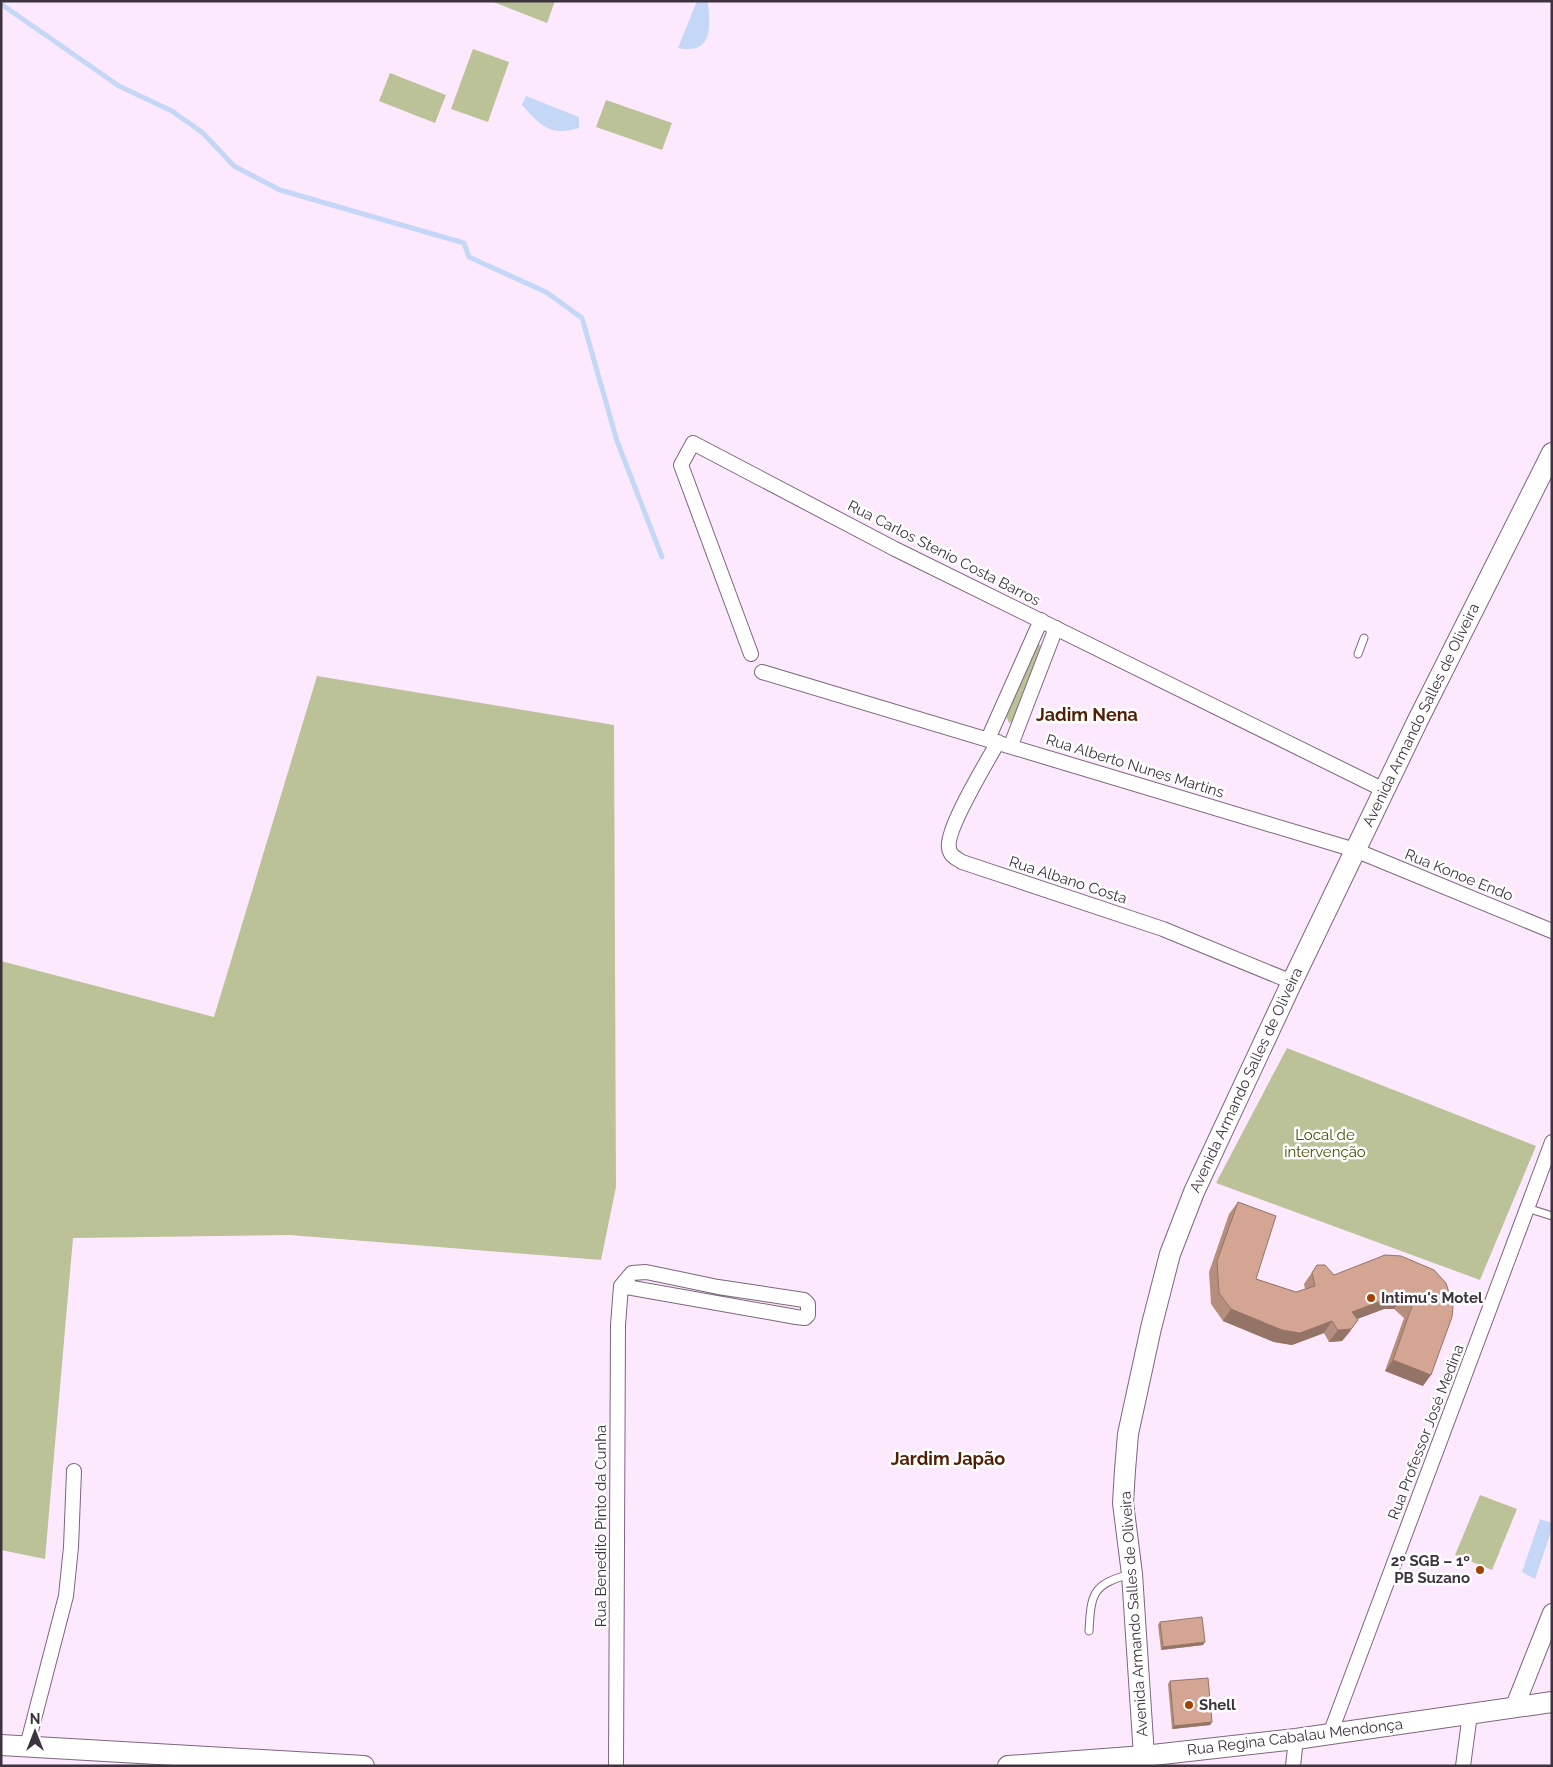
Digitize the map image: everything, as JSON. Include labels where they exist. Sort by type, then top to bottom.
[{"type":"main road","name":"Avenida Armando Salles de Oliveira","points":[[1144,1756],[1132,1574],[1123,1502],[1128,1434],[1151,1328],[1170,1254],[1194,1192],[1292,982],[1384,790],[1552,453]]},
{"type":"main road","name":"Rua Regina Cabalau Mendonça","points":[[1008,1766],[1144,1756],[1296,1740],[1552,1702]]},
{"type":"main road","points":[[1,1745],[364,1766]]},
{"type":"street","name":"Rua Carlos Stenio Costa Barros","points":[[751,654],[681,466],[693,443],[895,549],[1384,790]]},
{"type":"street","name":"Rua Albano Costa","points":[[999,742],[1041,620]]},
{"type":"street","name":"Rua Albano Costa","points":[[1056,628],[999,742],[951,830],[949,849],[952,856],[962,862],[1163,929],[1292,982]]},
{"type":"street","name":"Rua Alberto Nunes Martins","points":[[762,672],[1355,850]]},
{"type":"street","name":"Rua Konoe Endo","points":[[1355,850],[1552,930]]},
{"type":"street","name":"Rua Professor José Medina","points":[[1330,1734],[1552,1142]]},
{"type":"street","points":[[636,1271],[699,1283],[804,1300],[808,1304],[808,1315],[805,1318],[796,1317],[621,1286],[628,1276],[636,1271]]},
{"type":"street","name":"Rua Benedito Pinto da Cunha","points":[[616,1766],[618,1325],[621,1286]]},
{"type":"street","points":[[26,1746],[66,1596],[71,1547],[74,1471]]},
{"type":"street","points":[[1515,1706],[1552,1613]]},
{"type":"street","points":[[1463,1766],[1470,1714]]},
{"type":"street","points":[[1293,1766],[1296,1740]]},
{"type":"lane","points":[[1358,654],[1364,638]]},
{"type":"lane","points":[[1527,1208],[1552,1216]]},
{"type":"lane","points":[[697,1298],[699,1283]]},
{"type":"lane","points":[[715,1302],[718,1287]]},
{"type":"lane","points":[[1089,1631],[1091,1600],[1100,1587],[1117,1578],[1132,1574]]},
{"type":"green space","points":[[491,1],[555,1],[547,23]]},
{"type":"green space","points":[[473,49],[509,62],[488,122],[451,109]]},
{"type":"green space","points":[[390,73],[446,95],[435,123],[379,101]]},
{"type":"green space","points":[[606,100],[672,123],[662,150],[596,127]]},
{"type":"green space","points":[[1034,644],[1045,646],[1015,720],[1009,723],[1005,714]]},
{"type":"green space","points":[[317,676],[614,725],[616,1187],[601,1260],[290,1235],[73,1238],[45,1559],[1,1550],[1,961],[214,1017]]},
{"type":"green space","name":"Local de intervenção","points":[[1287,1048],[1536,1146],[1480,1280],[1216,1183]]},
{"type":"green space","points":[[1480,1495],[1517,1509],[1492,1570],[1455,1555]]},
{"type":"water","points":[[697,1],[708,1],[709,29],[707,36],[704,43],[698,47],[690,49],[678,48]]},
{"type":"water","points":[[526,96],[579,117],[579,128],[560,131],[546,127],[522,105]]},
{"type":"water","points":[[1540,1519],[1552,1523],[1552,1529],[1535,1579],[1522,1572]]},
{"type":"building","name":"Intimu's Motel","points":[[1238,1202],[1276,1216],[1256,1279],[1296,1292],[1315,1286],[1312,1273],[1317,1265],[1325,1265],[1334,1275],[1385,1255],[1401,1256],[1434,1270],[1446,1283],[1453,1306],[1452,1317],[1431,1375],[1393,1360],[1412,1306],[1402,1297],[1392,1297],[1352,1312],[1358,1320],[1351,1329],[1338,1330],[1332,1321],[1300,1333],[1282,1330],[1231,1309],[1219,1293],[1217,1261]]},
{"type":"building","points":[[1202,1617],[1205,1642],[1163,1647],[1160,1622]]},
{"type":"building","name":"Shell","points":[[1208,1678],[1212,1722],[1174,1726],[1170,1681]]},
{"type":"waterway","points":[[1,4],[119,86],[172,111],[203,133],[234,166],[280,190],[464,243],[469,257],[546,292],[582,318],[617,441],[662,557]]},
{"type":"place","name":"Intimu's Motel","points":[[1371,1298]]},
{"type":"place","name":"2º SGB – 1º PB Suzano","points":[[1480,1570]]},
{"type":"place","name":"Shell","points":[[1189,1705]]},
{"type":"district","name":"Jadim Nena","points":[[1087,715]]},
{"type":"district","name":"Jardim Japão","points":[[948,1459]]}]
